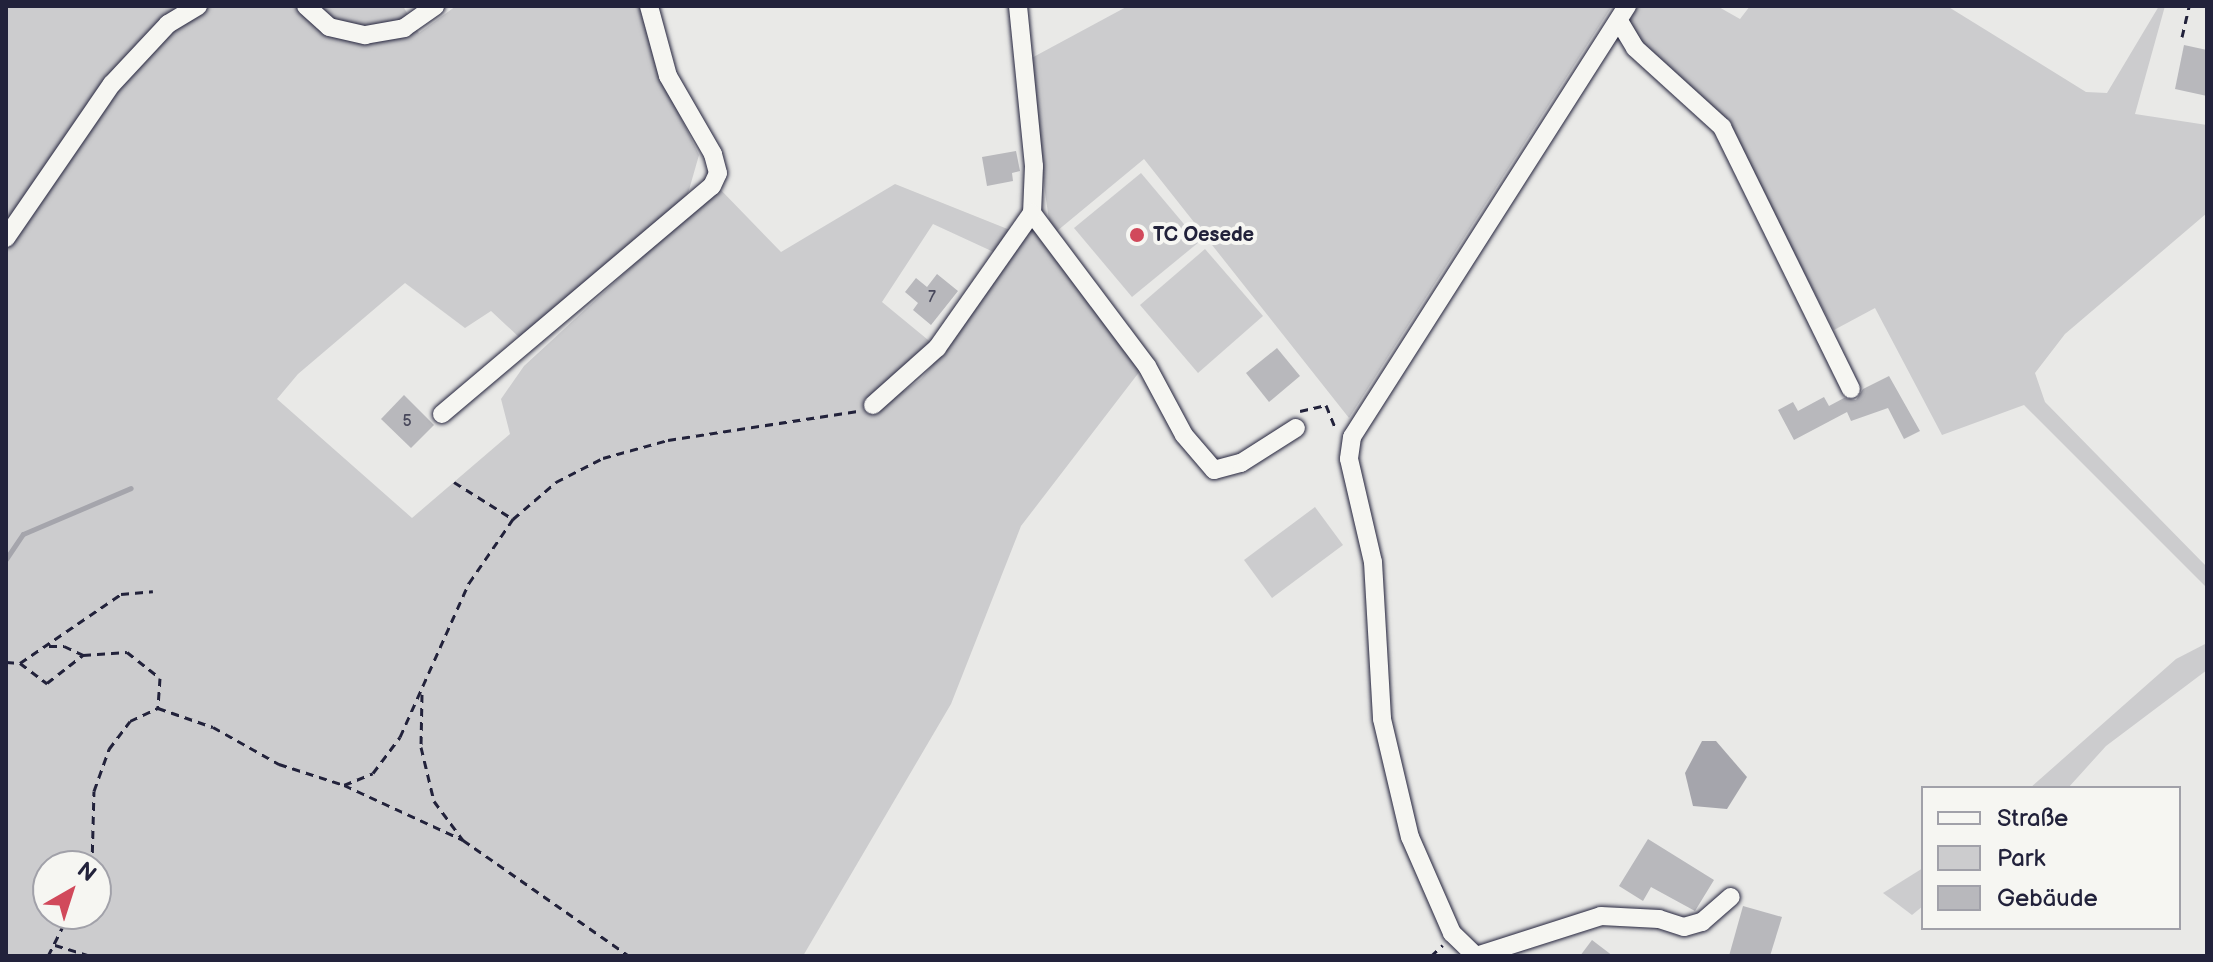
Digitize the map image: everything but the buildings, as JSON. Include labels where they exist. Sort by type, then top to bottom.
[{"type":"street","points":[[6,238],[112,84],[168,24],[198,6]]},
{"type":"street","points":[[306,6],[329,27],[365,35],[404,28],[435,6]]},
{"type":"street","points":[[442,414],[712,186],[718,173],[713,154],[668,76],[649,6]]},
{"type":"street","points":[[873,405],[937,348],[1032,213],[1034,166],[1018,6]]},
{"type":"street","points":[[1623,13],[1635,48],[1722,127],[1851,389]]},
{"type":"street","points":[[1623,13],[1352,437],[1349,459],[1373,562],[1382,719],[1410,837],[1452,933],[1476,956],[1601,916],[1659,919],[1684,927],[1702,922],[1731,897]]},
{"type":"street","points":[[1032,213],[1147,366],[1184,435],[1214,470],[1241,463],[1296,428]]},
{"type":"path","points":[[2182,37],[2189,6]]},
{"type":"path","points":[[344,785],[373,773],[400,737],[469,583],[513,519],[556,482],[603,458],[765,424],[843,418],[873,405]]},
{"type":"path","points":[[1296,428],[1300,407],[1326,405]]},
{"type":"path","points":[[454,482],[513,519]]},
{"type":"path","points":[[20,663],[121,594],[153,591]]},
{"type":"path","points":[[49,646],[64,646],[83,655],[127,652],[160,678],[158,708]]},
{"type":"path","points":[[6,662],[20,663],[47,683],[83,655]]},
{"type":"path","points":[[423,690],[421,747],[434,801],[463,840]]},
{"type":"path","points":[[92,850],[94,791],[109,749],[130,721],[158,708],[213,727],[279,764],[344,785],[463,840],[629,956]]},
{"type":"path","points":[[48,956],[62,930]]},
{"type":"path","points":[[55,945],[91,956]]},
{"type":"green space","points":[[6,6],[403,6],[419,33],[456,6],[643,6],[660,74],[699,155],[687,197],[521,339],[491,311],[465,328],[405,283],[298,374],[277,399],[412,518],[510,434],[501,399],[524,366],[718,187],[781,252],[895,184],[1015,232],[998,254],[933,224],[882,302],[933,344],[897,383],[904,391],[921,379],[953,340],[1034,225],[1140,371],[1021,526],[951,704],[803,956],[6,956]]},
{"type":"green space","points":[[1128,6],[1612,6],[1349,418],[1144,159],[1057,231],[1049,220],[1026,61]]},
{"type":"green space","points":[[1638,6],[1717,6],[1740,19],[1750,6],[1947,6],[2086,92],[2107,93],[2159,6],[2165,6],[2135,114],[2207,125],[2207,213],[2065,334],[2035,373],[2045,402],[2207,567],[2207,588],[2024,405],[1942,435],[1875,308],[1834,330],[1725,121],[1643,45],[1629,21]]},
{"type":"green space","name":"TC Oesede","points":[[1141,173],[1199,242],[1132,297],[1074,228]]},
{"type":"green space","points":[[1205,249],[1263,316],[1198,373],[1140,305]]},
{"type":"green space","points":[[1315,507],[1343,545],[1272,598],[1244,560]]},
{"type":"green space","points":[[2207,643],[2207,670],[2106,746],[2070,786],[2032,786],[2176,659]]},
{"type":"green space","points":[[1921,869],[1921,908],[1912,915],[1883,893]]},
{"type":"shaded area","points":[[1702,741],[1716,741],[1747,777],[1727,809],[1693,806],[1685,773]]},
{"type":"waterway","points":[[6,559],[23,534],[131,488]]},
{"type":"place","name":"TC Oesede","points":[[1137,235]]}]
